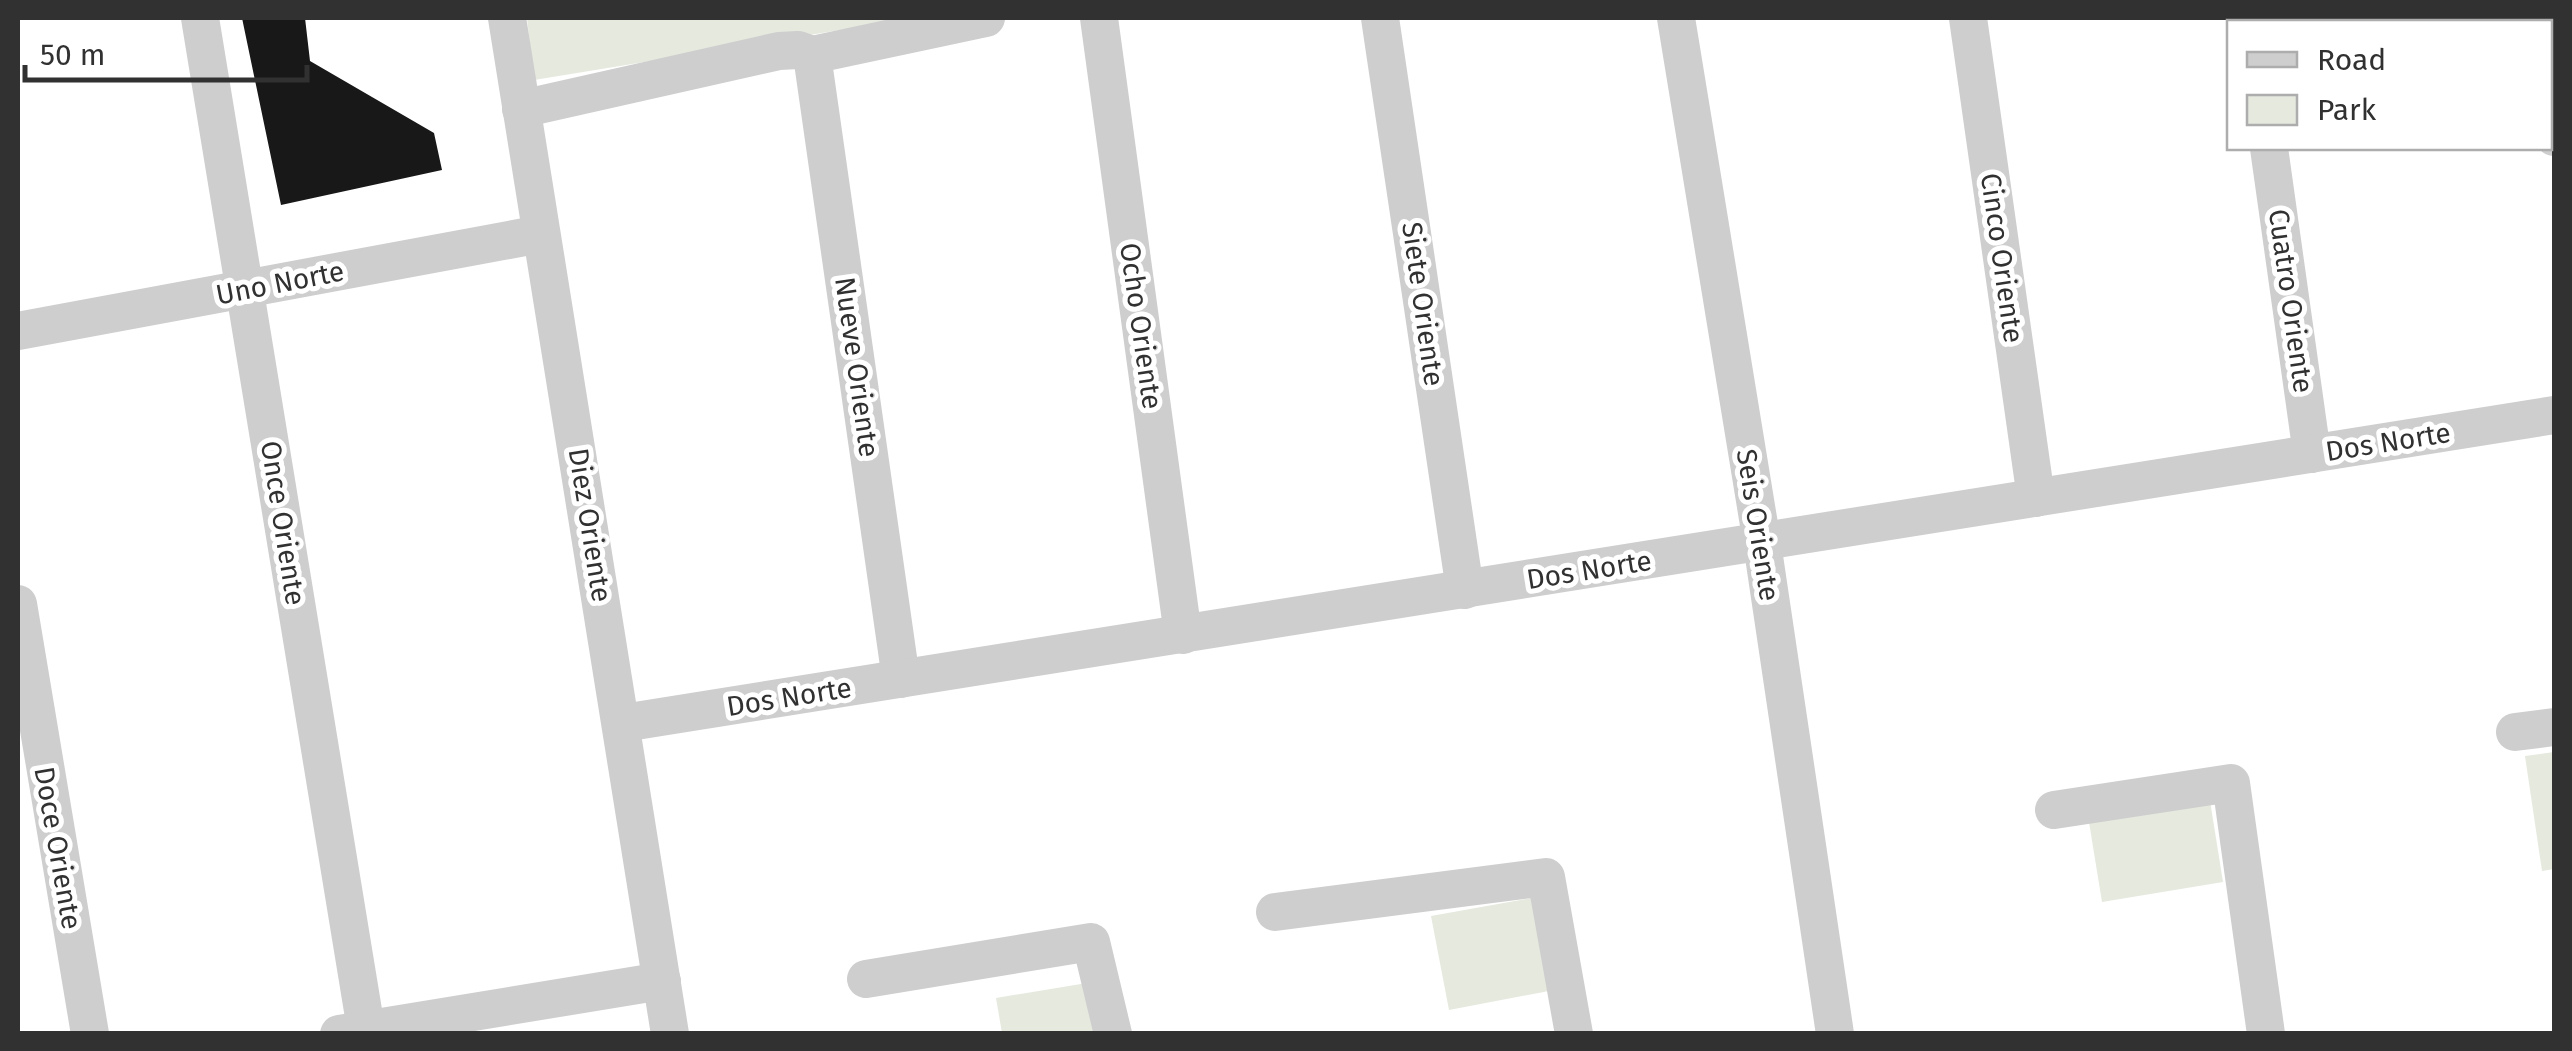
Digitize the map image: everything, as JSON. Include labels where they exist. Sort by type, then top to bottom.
[{"type":"street","name":"Once Oriente","points":[[200,18],[245,290],[352,1031]]},
{"type":"street","name":"Diez Oriente","points":[[507,18],[670,1034]]},
{"type":"street","points":[[522,109],[779,51],[798,50],[812,55],[986,18]]},
{"type":"street","name":"Ocho Oriente","points":[[1099,18],[1183,635]]},
{"type":"street","name":"Siete Oriente","points":[[1380,18],[1465,590]]},
{"type":"street","name":"Seis Oriente","points":[[1676,18],[1762,543],[1835,1034]]},
{"type":"street","name":"Cinco Oriente","points":[[1968,18],[2036,498]]},
{"type":"street","name":"Nueve Oriente","points":[[812,55],[901,679]]},
{"type":"street","name":"Cuatro Oriente","points":[[2269,150],[2312,454]]},
{"type":"street","name":"Uno Norte","points":[[18,331],[542,234]]},
{"type":"street","name":"Dos Norte","points":[[623,723],[2554,415]]},
{"type":"street","name":"Doce Oriente","points":[[18,604],[90,1034]]},
{"type":"street","points":[[2515,732],[2554,727]]},
{"type":"street","points":[[2054,810],[2231,783],[2266,1034]]},
{"type":"street","points":[[1275,912],[1546,876],[1574,1034]]},
{"type":"street","points":[[866,979],[1091,942],[1113,1034]]},
{"type":"street","points":[[352,1031],[662,981]]},
{"type":"green space","points":[[527,18],[914,18],[534,80]]},
{"type":"green space","points":[[2554,752],[2554,869],[2542,871],[2525,756]]},
{"type":"green space","points":[[2210,801],[2223,882],[2102,902],[2089,822]]},
{"type":"green space","points":[[1537,897],[1554,990],[1449,1010],[1431,916]]},
{"type":"green space","points":[[1093,982],[1102,1033],[1002,1033],[996,998]]},
{"type":"building","points":[[242,18],[305,18],[310,61],[434,133],[442,170],[281,205]]}]
